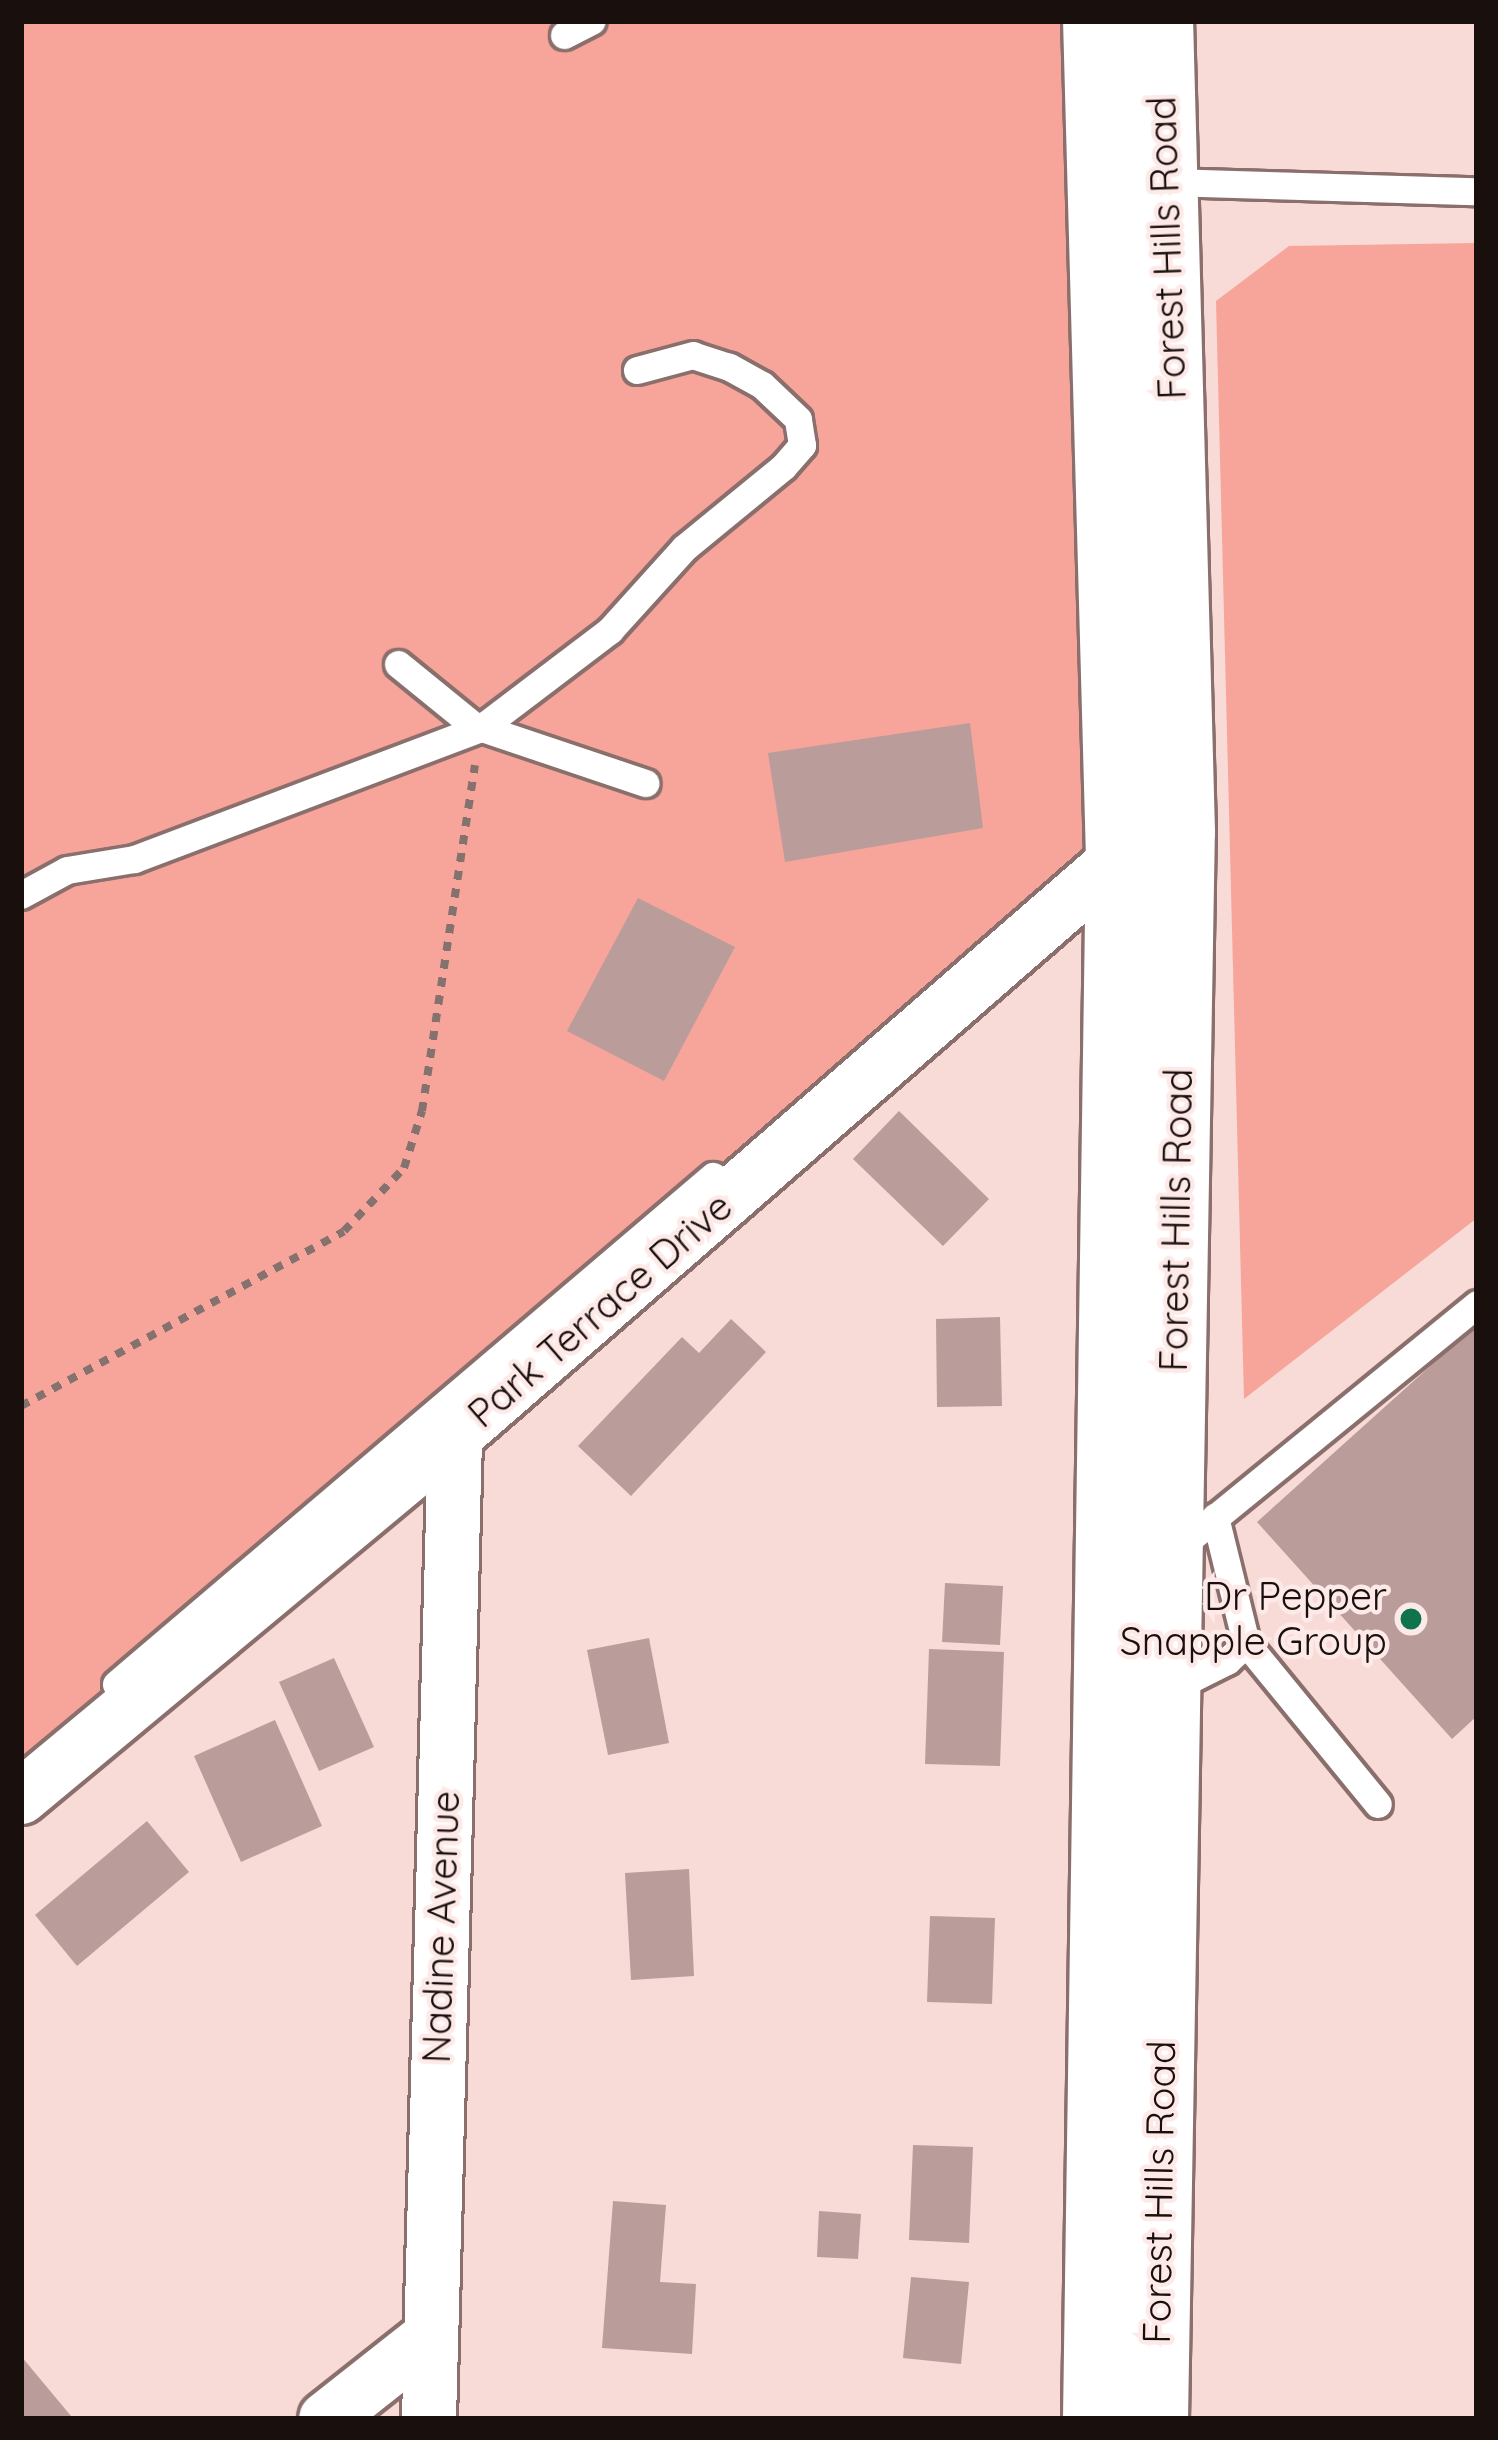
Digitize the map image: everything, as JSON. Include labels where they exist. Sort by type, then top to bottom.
[{"type":"street","name":"Forest Hills Road","points":[[1096,21],[1133,183],[1182,832],[1193,1536],[1137,1697],[1096,2419]]},
{"type":"street","name":"Forest Hills Road","points":[[1155,2419],[1119,858],[1133,183],[1160,21]]},
{"type":"street","name":"Park Terrace Drive","points":[[21,1797],[455,1436],[1119,858],[1182,832]]},
{"type":"street","name":"Nadine Avenue","points":[[429,2419],[455,1436]]},
{"type":"street","points":[[326,2419],[430,2337]]},
{"type":"lane","points":[[564,35],[592,21]]},
{"type":"lane","points":[[1133,183],[1477,191]]},
{"type":"lane","points":[[21,895],[67,870],[134,859],[481,728],[610,630],[684,548],[783,467],[802,445],[798,419],[762,386],[729,367],[693,355],[638,370]]},
{"type":"lane","points":[[398,664],[438,701],[481,728],[645,783]]},
{"type":"lane","points":[[21,1764],[1050,890]]},
{"type":"lane","points":[[1378,1804],[1246,1642],[1193,1536],[1477,1304]]},
{"type":"lane","points":[[1137,1697],[1227,1661],[1246,1642]]},
{"type":"path","points":[[21,1406],[344,1231],[404,1168],[422,1111],[481,728]]},
{"type":"shaded area","points":[[21,21],[1076,21],[1098,865],[21,1784]]},
{"type":"shaded area","points":[[1477,243],[1477,1218],[1244,1399],[1216,301],[1289,246]]},
{"type":"building","points":[[970,723],[983,828],[785,862],[768,753]]},
{"type":"building","points":[[638,898],[735,947],[664,1081],[567,1031]]},
{"type":"building","points":[[899,1111],[989,1199],[943,1246],[853,1159]]},
{"type":"building","points":[[1000,1317],[1002,1406],[937,1407],[936,1319]]},
{"type":"building","points":[[731,1319],[766,1352],[631,1496],[578,1446],[682,1337],[699,1353]]},
{"type":"building","name":"Dr Pepper Snapple Group","points":[[1477,1324],[1477,1716],[1452,1739],[1257,1522]]},
{"type":"building","points":[[945,1583],[1003,1586],[1000,1645],[942,1642]]},
{"type":"building","points":[[649,1638],[669,1743],[608,1755],[587,1650]]},
{"type":"building","points":[[929,1649],[1004,1652],[1000,1766],[925,1764]]},
{"type":"building","points":[[334,1658],[374,1747],[319,1771],[279,1682]]},
{"type":"building","points":[[275,1720],[322,1826],[241,1862],[194,1756]]},
{"type":"building","points":[[147,1821],[189,1872],[77,1966],[35,1915]]},
{"type":"building","points":[[689,1869],[694,1976],[631,1980],[625,1873]]},
{"type":"building","points":[[930,1916],[995,1918],[992,2004],[927,2002]]},
{"type":"building","points":[[913,2145],[973,2147],[969,2243],[909,2240]]},
{"type":"building","points":[[613,2201],[666,2205],[660,2282],[696,2284],[692,2354],[602,2348]]},
{"type":"building","points":[[819,2211],[861,2214],[858,2259],[817,2257]]},
{"type":"building","points":[[911,2277],[969,2282],[961,2364],[903,2358]]},
{"type":"building","points":[[21,2356],[71,2416],[21,2419]]},
{"type":"place","name":"Dr Pepper Snapple Group","points":[[1411,1619]]}]
